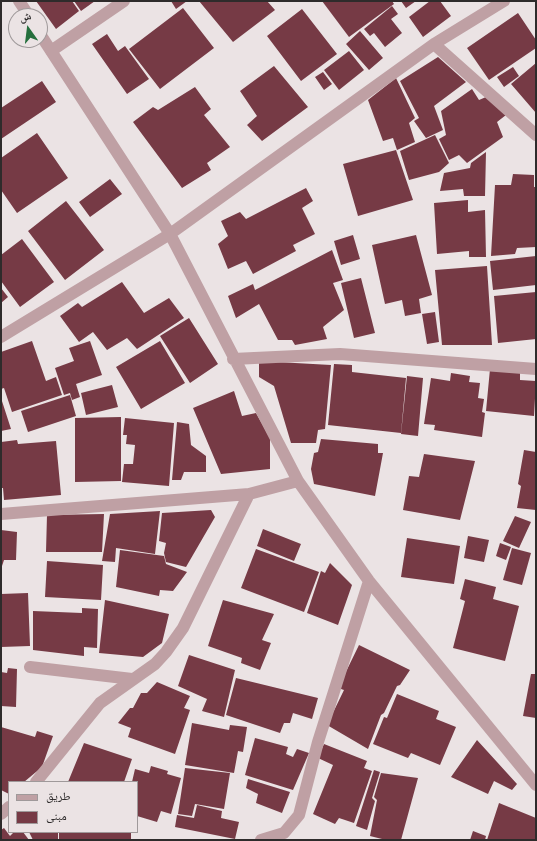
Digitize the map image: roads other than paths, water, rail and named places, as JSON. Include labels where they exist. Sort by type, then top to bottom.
[{"type":"street","points":[[51,51],[124,1]]},
{"type":"street","points":[[1,337],[170,234],[434,44],[504,1]]},
{"type":"street","points":[[434,44],[536,135]]},
{"type":"street","points":[[48,46],[170,234],[233,359],[298,481],[369,581],[536,784]]},
{"type":"street","points":[[233,359],[340,354],[536,369]]},
{"type":"street","points":[[1,514],[249,494],[298,481]]},
{"type":"street","points":[[37,781],[100,703],[155,664],[184,628],[249,494]]},
{"type":"street","points":[[261,840],[284,834],[298,815],[318,742],[369,581]]},
{"type":"street","points":[[30,668],[132,679]]}]
